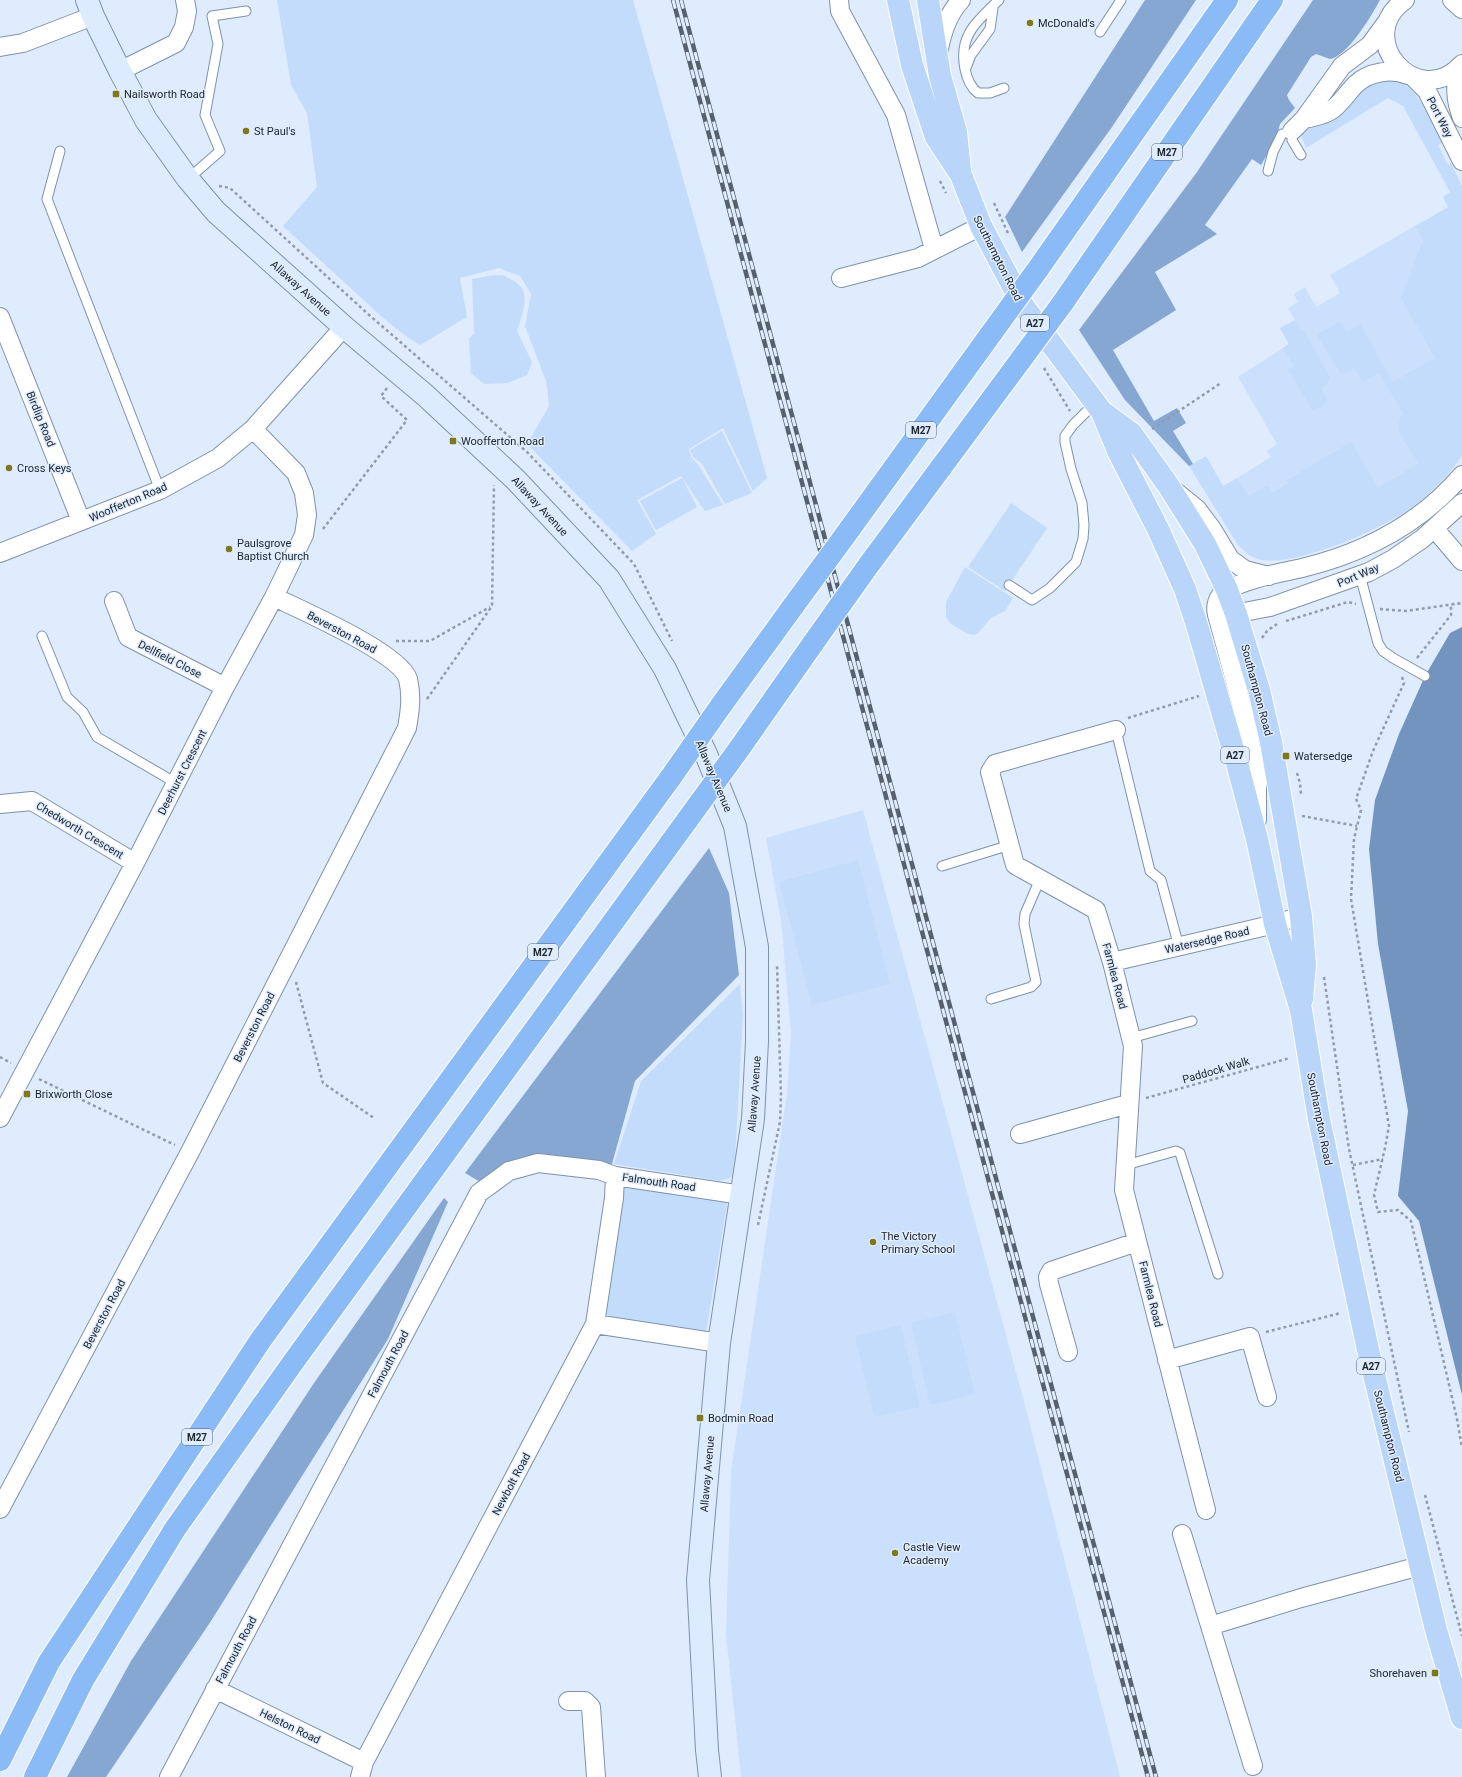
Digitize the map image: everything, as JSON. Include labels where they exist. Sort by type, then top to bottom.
[{"type":"highway","name":"M27","points":[[0,1760],[49,1662],[260,1342],[1038,269],[1227,0]]},
{"type":"highway","name":"M27","points":[[35,1777],[84,1680],[175,1529],[294,1360],[450,1149],[739,749],[868,566],[1062,304],[1272,0]]},
{"type":"main road","name":"Southampton Road","points":[[898,0],[912,65],[936,137],[961,175],[981,226],[1024,307],[1098,408],[1119,453],[1156,523],[1184,589],[1217,690],[1257,839],[1275,924],[1301,1010],[1319,1119],[1359,1309],[1436,1630],[1462,1718]]},
{"type":"main road","points":[[910,0],[926,76],[931,122]]},
{"type":"main road","name":"Southampton Road","points":[[928,0],[944,93],[956,132],[961,175]]},
{"type":"main road","name":"Southampton Road","points":[[1098,408],[1131,433],[1168,485],[1205,544],[1227,590],[1226,615],[1257,684],[1271,742],[1301,916],[1305,965],[1301,1010]]},
{"type":"street","points":[[120,71],[176,43],[184,28],[187,11],[184,0]]},
{"type":"street","points":[[839,0],[840,12],[896,115],[934,249]]},
{"type":"street","points":[[937,57],[946,23],[952,11],[961,0]]},
{"type":"street","points":[[1292,133],[1342,66],[1370,45],[1397,7]]},
{"type":"street","name":"Port Way","points":[[1397,7],[1385,35],[1388,51],[1395,64],[1427,91],[1462,160]]},
{"type":"street","points":[[0,47],[23,43],[90,8]]},
{"type":"street","name":"Allaway Avenue","points":[[90,8],[120,71],[146,120],[188,179],[216,212],[344,327],[425,395],[495,460],[516,480],[609,579],[665,669],[706,754],[735,826],[757,947],[757,1041],[755,1097],[746,1171],[719,1342],[698,1580],[707,1750],[710,1777]]},
{"type":"street","points":[[1292,133],[1332,109],[1356,84],[1367,77],[1393,70],[1423,80],[1439,79],[1453,72],[1462,64]]},
{"type":"street","name":"Port Way","points":[[1462,64],[1456,79],[1455,90],[1457,104],[1462,118]]},
{"type":"street","points":[[841,278],[918,258],[981,226]]},
{"type":"street","name":"Birdlip Road","points":[[0,316],[81,521]]},
{"type":"street","name":"Woofferton Road","points":[[0,553],[160,490],[218,458],[253,429],[344,327]]},
{"type":"street","name":"Deerhurst Crescent","points":[[0,1118],[135,863],[225,687],[274,597],[304,535],[307,515],[304,493],[296,473],[253,429]]},
{"type":"street","name":"Port Way","points":[[1227,590],[1269,576],[1319,564],[1359,550],[1382,539],[1425,511],[1445,494],[1462,475]]},
{"type":"street","name":"Port Way","points":[[1168,485],[1197,509],[1230,559],[1245,570],[1269,576]]},
{"type":"street","name":"Port Way","points":[[1226,615],[1270,606],[1360,576],[1393,559],[1422,539],[1462,502]]},
{"type":"street","points":[[1434,528],[1462,561]]},
{"type":"street","points":[[1184,589],[1194,602],[1204,610],[1226,615],[1257,780],[1257,839]]},
{"type":"street","name":"Beverston Road","points":[[0,1509],[190,1152],[408,728],[411,703],[407,678],[388,656],[364,642],[274,597]]},
{"type":"street","name":"Dellfield Close","points":[[114,601],[128,637],[225,687]]},
{"type":"street","name":"Farmlea Road","points":[[1116,730],[995,764],[990,772],[1015,865],[1096,910],[1112,962],[1133,1046],[1128,1104],[1124,1190],[1206,1510]]},
{"type":"street","name":"Chedworth Crescent","points":[[0,804],[32,802],[135,863]]},
{"type":"street","name":"Watersedge Road","points":[[1112,962],[1275,924],[1301,916]]},
{"type":"street","points":[[1020,1134],[1128,1104]]},
{"type":"street","name":"Falmouth Road","points":[[169,1777],[478,1193],[509,1171],[538,1163],[599,1170],[615,1176],[742,1194]]},
{"type":"street","name":"Newbolt Road","points":[[362,1770],[595,1324],[614,1198],[615,1176]]},
{"type":"street","points":[[1068,1352],[1049,1284],[1048,1277],[1051,1271],[1138,1242]]},
{"type":"street","points":[[595,1324],[719,1342]]},
{"type":"street","points":[[1167,1360],[1250,1337],[1267,1397]]},
{"type":"street","points":[[1182,1534],[1253,1766]]},
{"type":"street","points":[[1210,1626],[1301,1598],[1420,1566]]},
{"type":"street","name":"Helston Road","points":[[215,1689],[362,1770]]},
{"type":"street","points":[[568,1701],[584,1700],[591,1707],[596,1777]]},
{"type":"lane","points":[[999,0],[977,21],[967,36],[963,49],[965,70],[972,88],[978,93],[990,93],[1004,88]]},
{"type":"lane","points":[[1100,32],[1122,1]]},
{"type":"lane","points":[[965,70],[971,55],[990,29],[992,8]]},
{"type":"lane","points":[[188,179],[220,151],[205,115],[218,44],[212,16],[246,11]]},
{"type":"lane","points":[[1292,133],[1301,155]]},
{"type":"lane","points":[[60,152],[47,199],[160,490]]},
{"type":"lane","points":[[1009,585],[1032,600],[1050,588],[1076,562],[1083,539],[1082,503],[1071,469],[1065,436],[1073,425],[1098,408]]},
{"type":"lane","points":[[1360,576],[1381,648],[1386,653],[1425,676]]},
{"type":"lane","points":[[42,636],[67,697],[83,712],[97,737],[176,783]]},
{"type":"lane","points":[[1116,730],[1150,871],[1161,880],[1178,947]]},
{"type":"lane","points":[[942,866],[1010,845]]},
{"type":"lane","points":[[991,998],[1031,987],[1036,982],[1024,924],[1025,914],[1040,879]]},
{"type":"lane","points":[[1131,1038],[1192,1020]]},
{"type":"lane","points":[[1126,1166],[1176,1151],[1180,1153],[1218,1274]]},
{"type":"path","points":[[216,185],[230,188],[416,356],[527,452],[634,564],[674,645]]},
{"type":"path","points":[[304,535],[322,530],[407,420],[381,396],[416,356]]},
{"type":"path","points":[[1148,432],[1159,423],[1221,383]]},
{"type":"path","points":[[425,702],[492,606],[495,460]]},
{"type":"path","points":[[1262,645],[1262,638],[1267,631],[1276,624],[1348,602],[1370,608],[1406,611],[1462,603]]},
{"type":"path","points":[[1451,605],[1451,616],[1417,658],[1408,658],[1399,672],[1404,683],[1373,751],[1356,799],[1361,810],[1354,839],[1352,899],[1389,1126],[1374,1195],[1378,1212],[1398,1210],[1411,1221],[1455,1411],[1462,1448]]},
{"type":"path","points":[[393,641],[430,641],[492,606]]},
{"type":"path","points":[[1116,730],[1130,717],[1217,690]]},
{"type":"path","points":[[1296,768],[1300,783],[1301,796]]},
{"type":"path","points":[[1302,810],[1302,824]]},
{"type":"path","points":[[1302,816],[1357,826]]},
{"type":"path","points":[[290,956],[323,1083],[374,1118]]},
{"type":"path","points":[[758,1226],[780,1115],[781,1096],[777,963]]},
{"type":"path","points":[[1324,971],[1353,1165],[1410,1435]]},
{"type":"path","name":"Paddock Walk","points":[[1128,1104],[1308,1053]]},
{"type":"path","points":[[24,1072],[190,1152]]},
{"type":"path","points":[[1353,1165],[1383,1159]]},
{"type":"path","points":[[1250,1337],[1294,1324],[1359,1309]]},
{"type":"path","points":[[1423,1489],[1462,1636]]},
{"type":"shaded area","points":[[277,0],[633,0],[767,478],[753,491],[723,428],[689,449],[691,457],[699,466],[723,505],[705,511],[681,476],[637,500],[656,534],[632,551],[527,444],[549,406],[546,381],[525,326],[531,294],[520,276],[499,268],[460,278],[467,317],[420,345],[403,334],[381,316],[283,226],[317,187],[307,113],[291,85]]},
{"type":"shaded area","points":[[1145,0],[1196,0],[1112,127],[1022,252],[1005,217]]},
{"type":"shaded area","points":[[1313,0],[1380,0],[1358,34],[1337,57],[1330,59],[1316,54],[1311,57],[1287,95],[1295,108],[1280,124],[1276,139],[1261,165],[1252,159],[1205,225],[1217,234],[1155,272],[1176,310],[1113,350],[1154,421],[1177,408],[1186,423],[1173,431],[1193,464],[1189,466],[1125,400],[1079,330],[1197,172]]},
{"type":"shaded area","points":[[1373,80],[1398,81],[1412,91],[1429,117],[1442,143],[1438,145],[1448,165],[1451,163],[1462,186],[1462,456],[1440,483],[1427,495],[1414,506],[1382,525],[1361,535],[1315,552],[1293,558],[1274,560],[1258,559],[1246,552],[1236,542],[1189,466],[1206,456],[1223,486],[1237,478],[1248,496],[1268,485],[1272,493],[1288,483],[1287,480],[1351,442],[1378,488],[1419,463],[1406,445],[1400,432],[1399,425],[1403,413],[1379,373],[1363,382],[1354,368],[1344,374],[1340,373],[1317,335],[1340,321],[1346,332],[1360,324],[1393,382],[1435,358],[1401,298],[1423,240],[1416,226],[1448,207],[1443,197],[1450,192],[1403,106],[1388,98],[1306,148],[1301,135],[1305,129]]},
{"type":"shaded area","points":[[1425,220],[1454,272],[1405,303],[1436,358],[1431,442],[1415,469],[1377,492],[1350,447],[1272,493],[1268,485],[1248,497],[1237,478],[1271,457],[1267,451],[1277,444],[1238,377],[1289,344],[1280,328],[1295,320],[1288,308],[1298,302],[1294,294],[1305,287],[1316,307],[1340,293],[1330,275]]},
{"type":"shaded area","points":[[503,275],[517,283],[524,293],[525,299],[523,313],[517,331],[532,362],[527,375],[508,383],[484,384],[471,373],[469,339],[474,333],[472,279]]},
{"type":"shaded area","points":[[1295,320],[1301,330],[1303,330],[1330,377],[1328,383],[1321,389],[1328,402],[1313,411],[1288,370],[1294,366],[1283,348],[1289,344],[1280,328]]},
{"type":"shaded area","points":[[722,431],[752,493],[725,504],[702,464],[693,457],[690,450]]},
{"type":"shaded area","points":[[682,478],[697,507],[656,530],[640,501]]},
{"type":"shaded area","points":[[1011,503],[1047,528],[1005,591],[968,567]]},
{"type":"shaded area","points":[[965,567],[1013,598],[1005,611],[991,618],[978,633],[974,635],[968,634],[950,623],[946,617],[946,602]]},
{"type":"shaded area","points":[[1462,627],[1462,1395],[1419,1221],[1398,1196],[1408,1111],[1378,944],[1369,849],[1375,800],[1399,734],[1425,676],[1450,633]]},
{"type":"shaded area","points":[[863,810],[1021,1390],[1120,1777],[741,1777],[726,1634],[731,1472],[787,1094],[791,1033],[781,920],[766,838]]},
{"type":"shaded area","points":[[709,848],[729,893],[739,975],[635,1081],[612,1164],[545,1157],[482,1183],[465,1173]]},
{"type":"shaded area","points":[[858,860],[890,984],[812,1005],[779,882]]},
{"type":"shaded area","points":[[740,984],[743,1015],[734,1176],[720,1181],[614,1164],[641,1081]]},
{"type":"shaded area","points":[[623,1184],[728,1198],[706,1333],[608,1317],[603,1310]]},
{"type":"shaded area","points":[[444,1198],[448,1202],[388,1339],[211,1621],[106,1777],[67,1777],[131,1661],[314,1383]]},
{"type":"shaded area","points":[[955,1312],[975,1394],[930,1405],[911,1323]]},
{"type":"shaded area","points":[[901,1325],[920,1407],[874,1417],[855,1336]]},
{"type":"railway","points":[[673,0],[1148,1777]]},
{"type":"railway","points":[[681,0],[1156,1777]]},
{"type":"place","name":"McDonald's","points":[[1030,23]]},
{"type":"place","name":"Nailsworth Road","points":[[116,94]]},
{"type":"place","name":"St Paul's","points":[[246,131]]},
{"type":"place","name":"Woofferton Road","points":[[453,441]]},
{"type":"place","name":"Cross Keys","points":[[9,468]]},
{"type":"place","name":"Paulsgrove Baptist Church","points":[[229,549]]},
{"type":"place","name":"Watersedge","points":[[1286,756]]},
{"type":"place","name":"Brixworth Close","points":[[27,1094]]},
{"type":"place","name":"The Victory Primary School","points":[[873,1242]]},
{"type":"place","name":"Bodmin Road","points":[[700,1418]]},
{"type":"place","name":"Castle View Academy","points":[[895,1553]]},
{"type":"place","name":"Shorehaven","points":[[1435,1673]]}]
